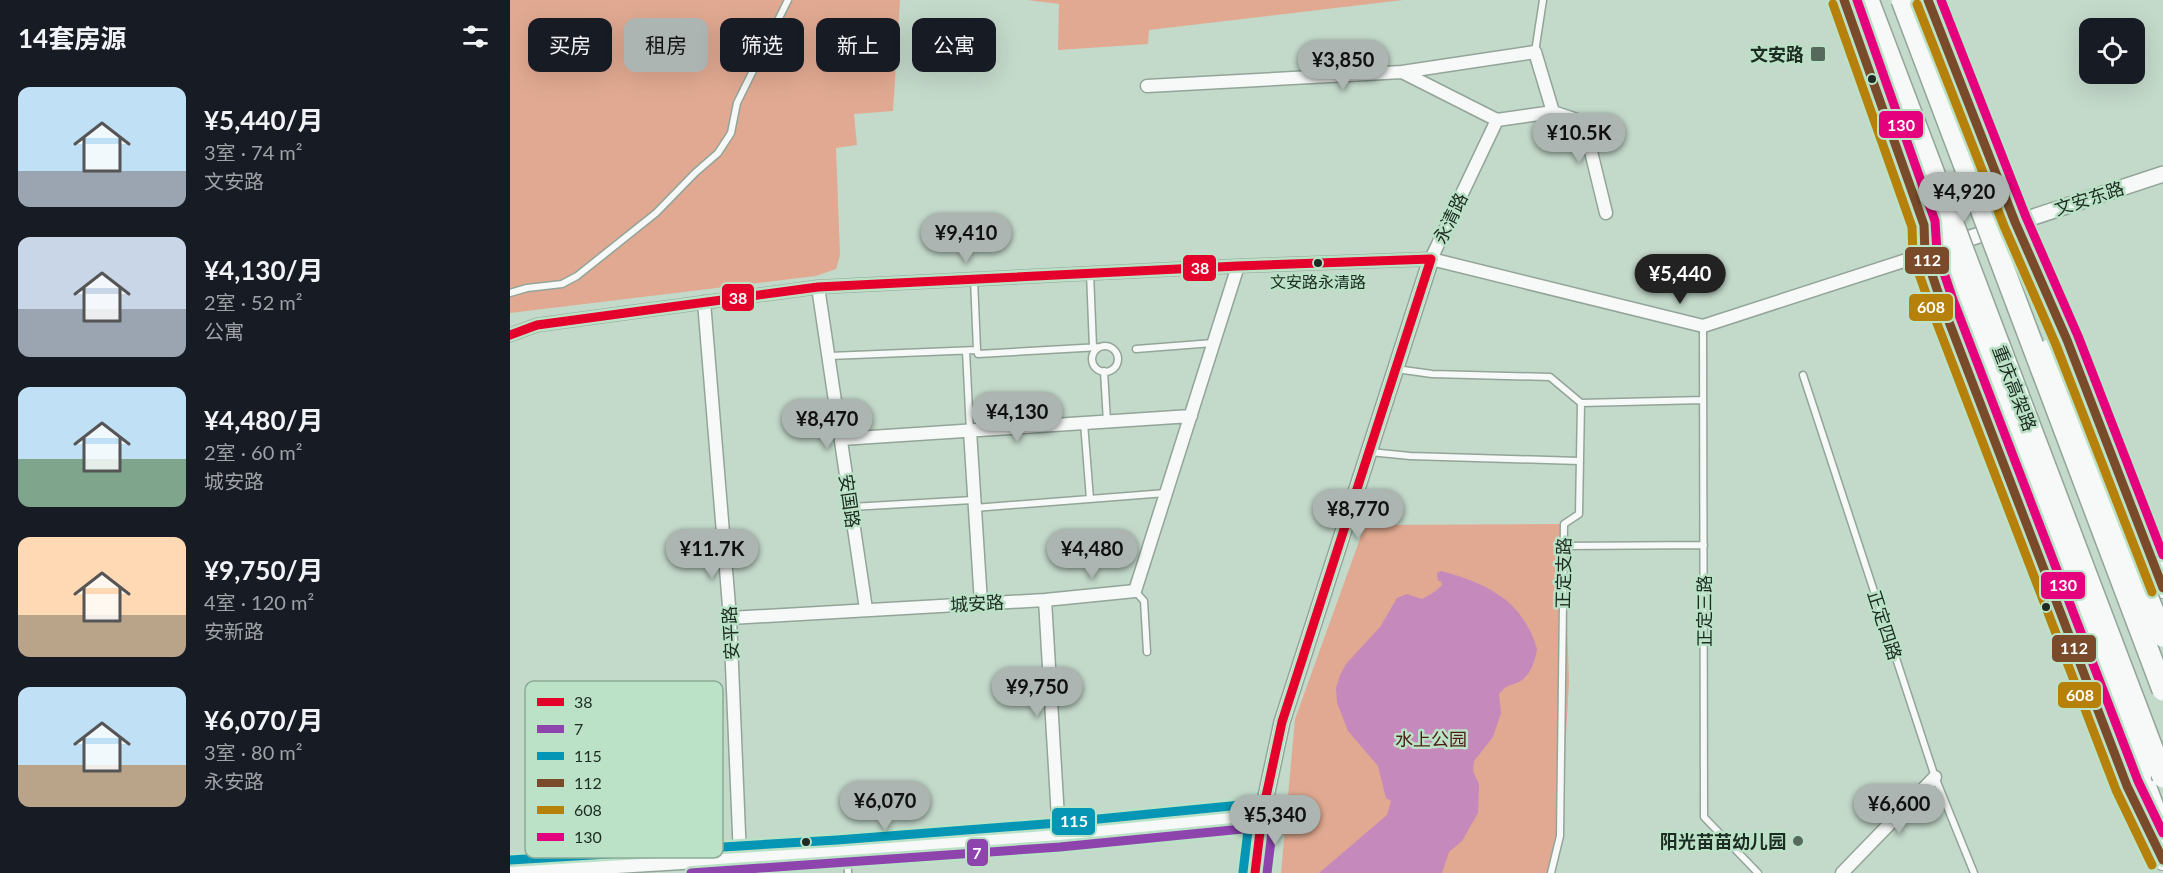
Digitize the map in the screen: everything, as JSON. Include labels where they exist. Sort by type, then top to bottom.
[{"type":"highway","points":[[1859,0],[1873,49],[1951,271],[2163,834]]},
{"type":"highway","name":"重庆高架路","points":[[1868,0],[2163,777]]},
{"type":"highway","name":"重庆高架路","points":[[1902,0],[2163,690]]},
{"type":"highway","points":[[1912,0],[1930,34],[2017,269],[2163,636]]},
{"type":"main road","points":[[1844,0],[1924,225],[1925,254],[1941,301],[2127,786],[2163,860]]},
{"type":"main road","points":[[1928,0],[2015,222],[2067,340],[2163,588]]},
{"type":"street","points":[[1146,86],[1402,72],[1535,52],[1553,112]]},
{"type":"street","points":[[1402,72],[1497,120],[1553,112],[1577,120],[1585,127],[1606,213]]},
{"type":"street","name":"永清路","points":[[1255,873],[1262,815],[1282,722],[1431,259],[1497,120]]},
{"type":"street","name":"文安东路","points":[[2015,222],[2163,174]]},
{"type":"street","points":[[510,335],[537,325],[818,287],[1238,266],[1431,259],[1703,326],[1925,254],[2015,222]]},
{"type":"street","points":[[1135,591],[1238,266]]},
{"type":"street","name":"安国路","points":[[818,287],[866,609]]},
{"type":"street","name":"安平路","points":[[704,302],[730,618],[740,857]]},
{"type":"street","points":[[841,439],[1191,416]]},
{"type":"street","points":[[970,431],[981,603]]},
{"type":"street","name":"城安路","points":[[730,618],[1045,600],[1135,591]]},
{"type":"street","points":[[1045,600],[1059,834]]},
{"type":"street","points":[[1842,873],[1935,777]]},
{"type":"street","points":[[510,872],[847,851],[1262,815]]},
{"type":"lane","points":[[510,293],[528,288],[562,284],[577,276],[656,213],[718,153],[731,134],[737,103],[788,0]]},
{"type":"lane","points":[[1535,52],[1543,0]]},
{"type":"lane","points":[[974,279],[978,354],[1096,347],[1112,348],[1117,354],[1115,366],[1104,371],[1096,368],[1092,361],[1096,347],[1090,273]]},
{"type":"lane","name":"正定三路","points":[[1703,326],[1704,817],[1758,873]]},
{"type":"lane","points":[[1136,349],[1214,344]]},
{"type":"lane","points":[[828,356],[977,350]]},
{"type":"lane","points":[[966,351],[970,431]]},
{"type":"lane","points":[[1396,369],[1432,374],[1550,377],[1581,403],[1703,400]]},
{"type":"lane","points":[[1104,371],[1107,422]]},
{"type":"lane","name":"正定四路","points":[[1803,375],[1935,777],[1974,873]]},
{"type":"lane","name":"正定支路","points":[[1551,873],[1560,836],[1564,524],[1579,514],[1581,403]]},
{"type":"lane","points":[[1084,423],[1090,499]]},
{"type":"lane","points":[[1369,452],[1410,456],[1580,461]]},
{"type":"lane","points":[[851,507],[1090,499],[1166,493]]},
{"type":"lane","points":[[1564,546],[1704,545]]},
{"type":"lane","points":[[1135,591],[1144,600],[1147,652]]},
{"type":"lane","points":[[847,851],[848,873]]},
{"type":"lane","points":[[740,857],[742,873]]},
{"type":"green space","points":[[510,0],[900,0],[899,18],[816,18],[816,72],[895,72],[893,111],[854,114],[857,145],[836,148],[840,255],[836,269],[816,276],[510,313]]},
{"type":"green space","points":[[1027,0],[1403,0],[1149,30],[1148,44],[1058,50],[1059,4]]},
{"type":"green space","name":"水上公园","points":[[1564,524],[1569,682],[1560,843],[1552,873],[1281,873],[1295,719],[1365,525]]},
{"type":"shaded area","points":[[1441,571],[1473,581],[1501,596],[1522,618],[1531,632],[1537,649],[1534,663],[1527,676],[1499,694],[1501,713],[1493,737],[1474,761],[1473,771],[1479,784],[1478,813],[1462,841],[1449,852],[1442,873],[1319,873],[1387,815],[1391,801],[1386,798],[1378,766],[1348,731],[1337,703],[1336,688],[1340,675],[1346,664],[1380,627],[1397,598],[1407,594],[1422,599],[1431,594],[1442,585],[1441,581],[1438,581],[1437,573]]},
{"type":"transit line","name":"112","points":[[1844,0],[1924,225],[1925,254],[1941,301],[2127,786],[2163,860]]},
{"type":"transit line","name":"130","points":[[1857,0],[1935,221],[1937,252],[1952,297],[2138,781],[2163,833]]},
{"type":"transit line","name":"112","points":[[1928,0],[2015,222],[2067,340],[2163,588]]},
{"type":"transit line","name":"130","points":[[1941,0],[2026,217],[2078,336],[2163,555]]},
{"type":"transit line","name":"608","points":[[1833,4],[1912,227],[1913,257],[1930,305],[2116,790],[2152,865]]},
{"type":"transit line","name":"608","points":[[1917,4],[2004,226],[2056,345],[2152,592]]},
{"type":"transit line","name":"38","points":[[510,335],[537,325],[818,287],[1238,266],[1431,259]]},
{"type":"transit line","name":"38","points":[[1255,873],[1262,815],[1282,722],[1431,259]]},
{"type":"transit line","name":"115","points":[[723,847],[1058,823],[1261,803]]},
{"type":"transit line","name":"115","points":[[1243,872],[1250,814]]},
{"type":"transit line","name":"7","points":[[1267,873],[1274,816]]},
{"type":"transit line","name":"7","points":[[691,873],[1060,847],[1263,827]]},
{"type":"transit line","name":"115","points":[[510,860],[543,858]]},
{"type":"place","name":"文安路","points":[[1818,54]]},
{"type":"place","name":"文安路永清路","points":[[1318,263]]},
{"type":"place","name":"阳光苗苗幼儿园","points":[[1798,841]]}]
